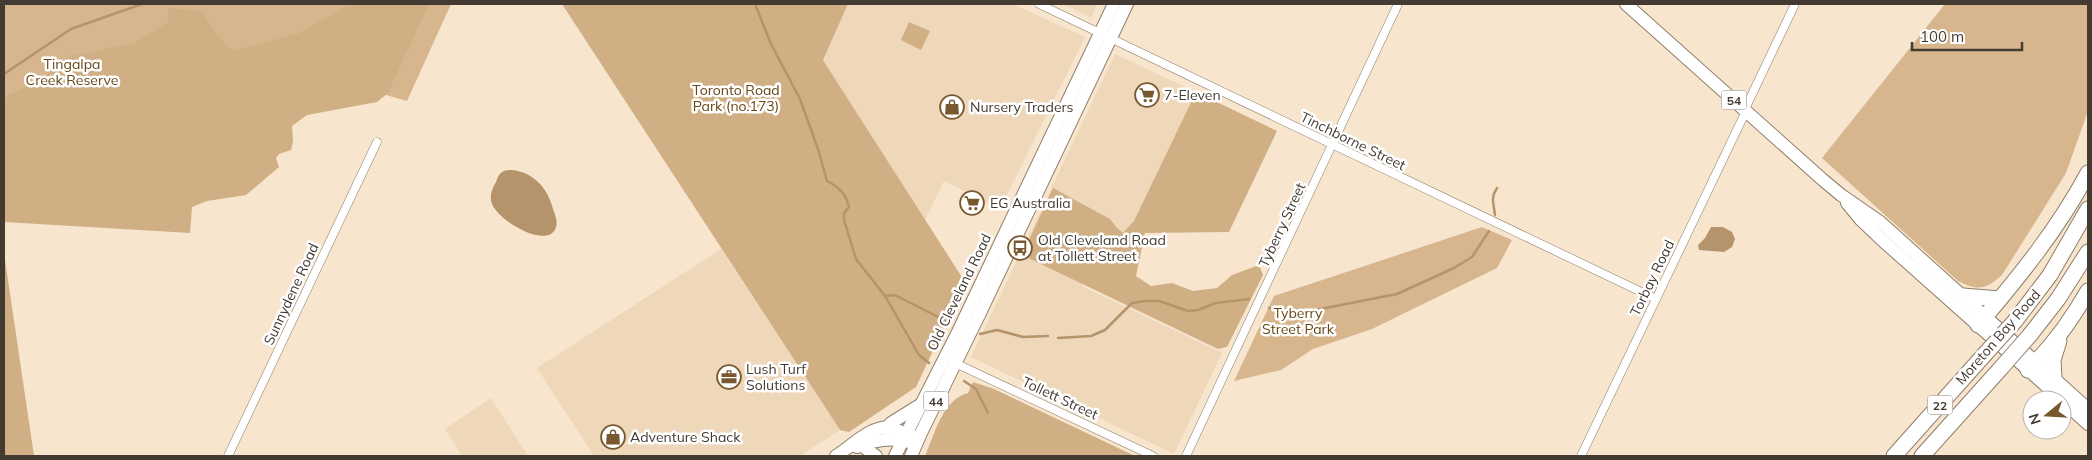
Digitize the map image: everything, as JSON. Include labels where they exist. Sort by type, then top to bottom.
[{"type":"highway","points":[[1982,320],[2043,247],[2075,198],[2088,173]]},
{"type":"highway","name":"Moreton Bay Road","points":[[1894,456],[2015,321],[2050,274],[2088,208]]},
{"type":"highway","name":"Moreton Bay Road","points":[[1922,456],[2030,335],[2058,299],[2088,252]]},
{"type":"highway","points":[[2032,366],[2059,335],[2088,291]]},
{"type":"highway","points":[[1963,296],[2000,299]]},
{"type":"highway","points":[[2054,378],[2053,360],[2059,345],[2059,335]]},
{"type":"main road","name":"Old Cleveland Road","points":[[915,447],[1106,35],[1114,4]]},
{"type":"main road","name":"Old Cleveland Road","points":[[895,456],[1106,35],[1128,4]]},
{"type":"main road","name":"54","points":[[1626,4],[1841,195],[1880,222],[1963,296],[1982,320]]},
{"type":"main road","name":"54","points":[[1841,195],[1861,220],[1881,239],[1982,320],[2032,366],[2053,390]]},
{"type":"main road","name":"54","points":[[2032,366],[2054,378],[2088,409]]},
{"type":"main road","name":"44","points":[[887,428],[894,421],[920,405]]},
{"type":"main road","name":"54","points":[[2072,409],[2088,424]]},
{"type":"main road","points":[[841,453],[857,439],[876,430],[887,428],[904,437]]},
{"type":"main road","name":"44","points":[[861,445],[904,437],[915,447]]},
{"type":"main road","points":[[841,453],[861,445],[876,456]]},
{"type":"street","name":"Tinchborne Street","points":[[1040,4],[1656,299]]},
{"type":"street","name":"Tyberry Street","points":[[1186,456],[1398,4]]},
{"type":"street","name":"Torbay Road","points":[[1581,456],[1795,4]]},
{"type":"street","name":"Sunnydene Road","points":[[228,456],[377,142]]},
{"type":"street","name":"Tollett Street","points":[[955,363],[1153,456]]},
{"type":"shaded area","name":"Nursery Traders","points":[[848,4],[1013,4],[1085,37],[1000,209],[944,181],[925,220],[823,60]]},
{"type":"shaded area","points":[[1063,4],[1097,4],[1091,18]]},
{"type":"shaded area","points":[[1115,54],[1196,92],[1129,233],[1082,286],[1222,353],[1174,454],[971,357]]},
{"type":"shaded area","points":[[503,171],[520,171],[533,178],[547,194],[556,220],[556,227],[551,234],[543,236],[521,230],[510,223],[494,207],[491,195],[498,176]]},
{"type":"shaded area","points":[[1711,227],[1723,227],[1732,232],[1735,239],[1732,247],[1724,252],[1699,250],[1698,245],[1705,238]]},
{"type":"shaded area","points":[[721,249],[840,430],[800,456],[594,456],[537,368]]},
{"type":"shaded area","points":[[491,398],[528,456],[462,456],[445,429]]},
{"type":"green space","name":"Tingalpa Creek Reserve","points":[[4,4],[451,4],[407,101],[386,95],[4,149]]},
{"type":"green space","points":[[349,4],[429,4],[388,93],[377,102],[307,115],[292,126],[293,141],[291,150],[279,154],[276,158],[279,167],[246,195],[207,201],[192,207],[190,233],[4,222],[4,97],[34,84],[71,56],[135,43],[168,22],[168,8],[202,11],[215,32],[232,51],[300,33]]},
{"type":"green space","name":"Toronto Road Park (no.173)","points":[[562,4],[848,4],[823,60],[965,282],[916,387],[849,432],[840,430]]},
{"type":"green space","points":[[1945,4],[2088,4],[2088,111],[2066,173],[2002,275],[1991,284],[1982,287],[1971,286],[1958,281],[1822,158]]},
{"type":"green space","points":[[909,22],[930,31],[921,50],[901,40]]},
{"type":"green space","points":[[1196,92],[1277,131],[1229,232],[1145,233],[1136,276],[1151,286],[1172,283],[1193,291],[1217,288],[1232,275],[1259,265],[1263,275],[1227,347],[1218,349],[1022,255],[1053,188],[1110,219],[1123,233],[1134,221]]},
{"type":"green space","name":"Tyberry Street Park","points":[[1482,227],[1512,240],[1497,268],[1372,329],[1313,349],[1281,370],[1234,381],[1274,296]]},
{"type":"green space","points":[[4,253],[34,456],[4,456]]},
{"type":"green space","points":[[973,382],[994,389],[1135,456],[925,456],[940,419],[952,403],[968,393]]},
{"type":"waterway","points":[[4,74],[71,29],[142,4]]},
{"type":"waterway","points":[[755,4],[771,44],[800,99],[827,181],[841,191],[848,202],[849,207],[844,213],[844,220],[856,259],[885,296],[919,355],[929,363]]},
{"type":"waterway","points":[[1495,215],[1493,198],[1497,188]]},
{"type":"waterway","points":[[1269,308],[1300,313],[1397,294],[1454,268],[1472,257],[1489,231]]},
{"type":"waterway","points":[[885,296],[895,295],[944,320],[950,319]]},
{"type":"waterway","points":[[1058,338],[1091,336],[1105,330],[1132,303],[1159,301],[1188,311],[1198,310],[1216,303],[1249,299]]},
{"type":"waterway","points":[[980,334],[997,330],[1023,337],[1048,336]]},
{"type":"waterway","points":[[964,381],[976,389],[988,413]]},
{"type":"place","name":"7-Eleven","points":[[1147,95]]},
{"type":"place","name":"Nursery Traders","points":[[952,107]]},
{"type":"place","name":"EG Australia","points":[[972,203]]},
{"type":"place","name":"Old Cleveland Road at Tollett Street","points":[[1020,248]]},
{"type":"place","name":"Lush Turf Solutions","points":[[729,377]]},
{"type":"place","name":"Adventure Shack","points":[[613,437]]}]
